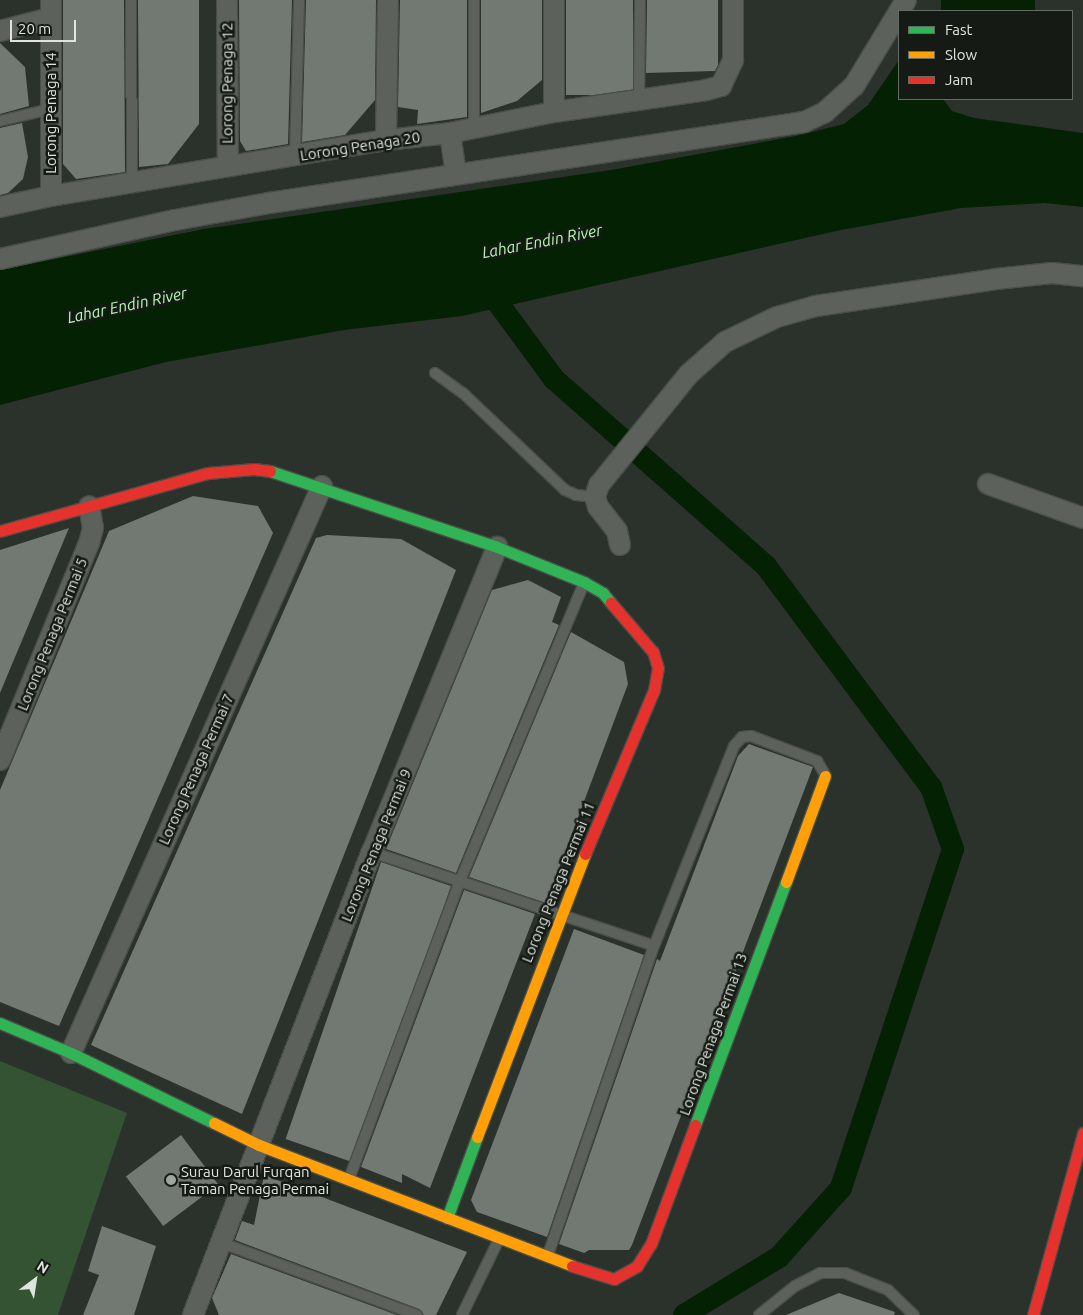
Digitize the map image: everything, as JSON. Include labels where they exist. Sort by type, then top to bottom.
[{"type":"street","name":"Lorong Penaga 12","points":[[227,0],[228,166]]},
{"type":"street","points":[[386,140],[388,0]]},
{"type":"street","points":[[554,0],[554,112]]},
{"type":"street","name":"Lorong Penaga 20","points":[[0,207],[51,196],[228,166],[386,140],[450,133],[554,112],[721,86],[734,60],[733,0]]},
{"type":"street","points":[[0,31],[51,9]]},
{"type":"street","name":"Lorong Penaga 14","points":[[51,9],[51,196]]},
{"type":"street","points":[[0,259],[184,218],[456,174],[804,122],[825,112],[854,86],[898,13]]},
{"type":"street","points":[[450,133],[456,174]]},
{"type":"street","points":[[620,545],[617,531],[598,508],[595,497],[599,485],[646,428],[672,392],[706,356],[733,338],[777,317],[816,306],[996,279],[1052,273],[1083,276]]},
{"type":"street","name":"Lorong Penaga Permai 11","points":[[0,531],[232,469],[281,473],[497,547],[584,582],[603,593],[653,652],[658,668],[654,690],[560,915],[447,1218]]},
{"type":"street","points":[[988,484],[1083,518]]},
{"type":"street","name":"Lorong Penaga Permai 7","points":[[71,1053],[322,486]]},
{"type":"street","name":"Lorong Penaga Permai 5","points":[[0,760],[89,543],[93,528],[89,506]]},
{"type":"street","name":"Lorong Penaga Permai 9","points":[[193,1315],[372,852],[497,547]]},
{"type":"street","name":"Lorong Penaga Permai 13","points":[[548,1256],[604,1278],[626,1275],[637,1266],[651,1244],[825,776]]},
{"type":"street","points":[[0,1023],[71,1053],[259,1145],[548,1256]]},
{"type":"street","points":[[1033,1315],[1080,1161],[1083,1132]]},
{"type":"lane","points":[[131,0],[132,183]]},
{"type":"lane","points":[[295,156],[299,0]]},
{"type":"lane","points":[[474,0],[474,127]]},
{"type":"lane","points":[[640,0],[640,100]]},
{"type":"lane","points":[[0,121],[50,109]]},
{"type":"lane","points":[[435,373],[463,393],[565,490],[576,495],[595,497]]},
{"type":"lane","points":[[348,1180],[460,881],[584,582]]},
{"type":"lane","points":[[548,1256],[654,946],[734,746],[742,737],[752,736],[817,761],[825,776]]},
{"type":"lane","points":[[372,852],[654,946]]},
{"type":"lane","points":[[462,1315],[500,1238]]},
{"type":"lane","points":[[222,1243],[417,1315]]},
{"type":"lane","points":[[759,1315],[795,1286],[820,1273],[844,1273],[888,1290],[914,1315]]},
{"type":"shaded area","points":[[0,1061],[127,1113],[58,1315],[0,1315]]},
{"type":"water","points":[[941,0],[1035,0],[1035,10],[941,10]]},
{"type":"water","name":"Lahar Endin River","points":[[898,61],[898,100],[944,100],[952,111],[974,118],[1083,133],[1083,207],[1045,203],[961,208],[836,231],[462,316],[344,330],[166,362],[0,405],[0,270],[204,229],[611,170],[796,136],[844,124],[868,105]]},
{"type":"building","points":[[63,0],[124,0],[125,172],[76,179],[63,164]]},
{"type":"building","points":[[138,0],[199,0],[199,124],[168,164],[139,167]]},
{"type":"building","points":[[239,0],[292,0],[288,144],[246,151],[240,141]]},
{"type":"building","points":[[306,0],[376,0],[375,100],[345,135],[302,142]]},
{"type":"building","points":[[400,0],[467,0],[467,117],[417,124],[418,110],[398,107]]},
{"type":"building","points":[[481,0],[542,0],[542,80],[517,101],[481,113]]},
{"type":"building","points":[[566,0],[633,0],[633,95],[566,95]]},
{"type":"building","points":[[647,0],[718,0],[718,65],[715,71],[646,73]]},
{"type":"building","points":[[0,43],[25,67],[29,106],[0,114]]},
{"type":"building","points":[[22,123],[28,157],[23,179],[8,193],[0,195],[0,128]]},
{"type":"building","points":[[193,496],[258,506],[273,533],[59,1026],[0,1002],[0,790],[109,531]]},
{"type":"building","points":[[69,528],[0,693],[0,550]]},
{"type":"building","points":[[327,535],[401,539],[456,570],[242,1114],[91,1045],[316,538]]},
{"type":"building","points":[[528,580],[561,597],[552,622],[559,625],[456,873],[386,849],[492,590]]},
{"type":"building","points":[[571,632],[624,662],[628,684],[546,903],[469,877]]},
{"type":"building","points":[[749,744],[813,767],[632,1245],[629,1250],[589,1250],[584,1253],[559,1244],[657,959],[660,961],[738,756]]},
{"type":"building","points":[[381,862],[451,886],[356,1163],[286,1139]]},
{"type":"building","points":[[464,890],[535,914],[430,1188],[402,1174],[402,1183],[361,1167]]},
{"type":"building","points":[[574,929],[644,955],[547,1237],[477,1212],[471,1200]]},
{"type":"building","name":"Surau Darul Furqan Taman Penaga Permai","points":[[181,1135],[218,1185],[163,1226],[126,1177]]},
{"type":"building","points":[[264,1175],[467,1252],[436,1315],[424,1315],[419,1309],[235,1240],[242,1221],[254,1225]]},
{"type":"building","points":[[102,1226],[156,1246],[134,1315],[83,1315],[99,1275],[88,1271]]},
{"type":"building","points":[[231,1254],[397,1315],[219,1315],[212,1298]]},
{"type":"building","points":[[839,1293],[895,1312],[894,1315],[786,1315]]},
{"type":"waterway","points":[[487,283],[487,288],[554,379],[766,566],[931,787],[953,849],[841,1188],[779,1257],[684,1315]]},
{"type":"traffic: fast","points":[[270,471],[497,547],[584,582],[603,593],[611,603]]},
{"type":"traffic: fast","points":[[695,1125],[786,882]]},
{"type":"traffic: fast","points":[[0,1023],[71,1053],[214,1123]]},
{"type":"traffic: fast","points":[[447,1218],[477,1137]]},
{"type":"traffic: slow","points":[[786,882],[825,776]]},
{"type":"traffic: slow","points":[[477,1137],[585,854]]},
{"type":"traffic: slow","points":[[214,1123],[259,1145],[572,1266]]},
{"type":"traffic: jam","points":[[0,531],[208,473],[254,469],[270,471]]},
{"type":"traffic: jam","points":[[585,854],[654,690],[658,668],[653,652],[611,603]]},
{"type":"traffic: jam","points":[[572,1266],[614,1279],[637,1266],[651,1244],[695,1125]]},
{"type":"traffic: jam","points":[[1033,1315],[1083,1133]]},
{"type":"place","name":"Surau Darul Furqan Taman Penaga Permai","points":[[171,1180]]}]
